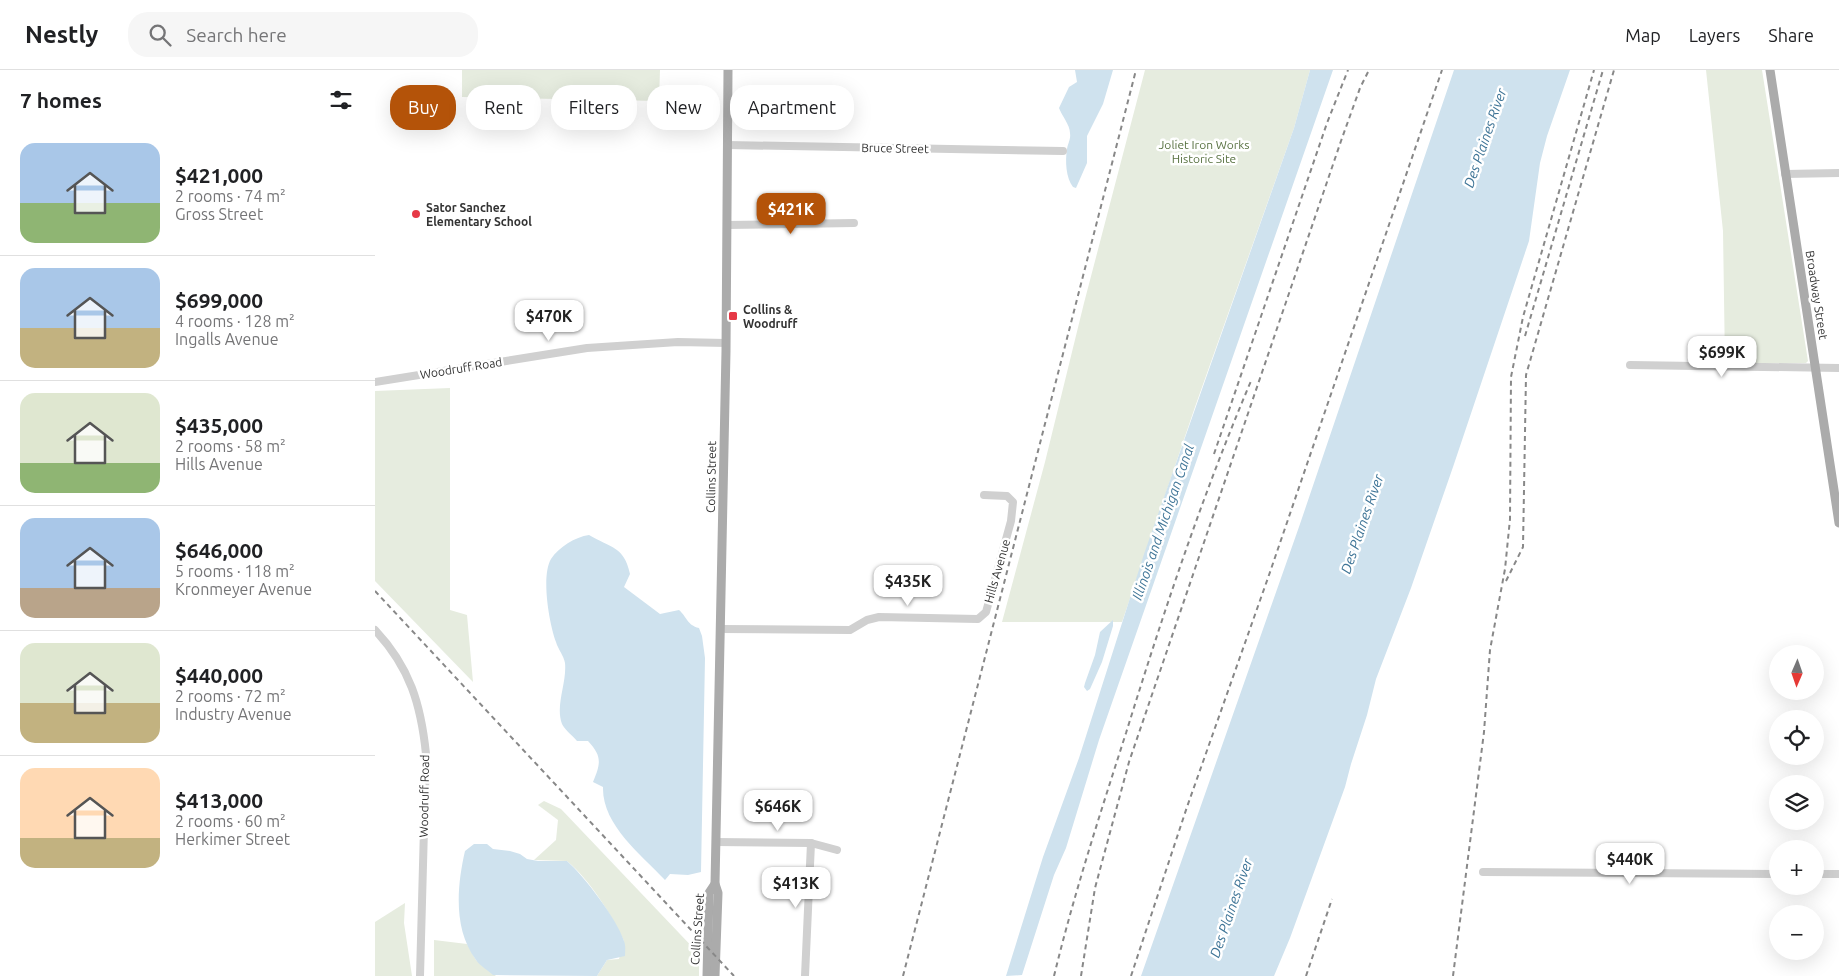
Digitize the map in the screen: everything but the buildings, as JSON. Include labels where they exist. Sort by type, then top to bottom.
[{"type":"main road","name":"Collins Street","points":[[715,976],[718,893],[715,884],[715,842],[726,342],[728,70]]},
{"type":"main road","name":"Broadway Street","points":[[1770,70],[1815,368],[1836,482],[1839,523]]},
{"type":"main road","name":"Collins Street","points":[[707,976],[709,893],[715,884]]},
{"type":"street","name":"Bruce Street","points":[[727,144],[1063,151]]},
{"type":"street","points":[[1785,174],[1839,173]]},
{"type":"street","points":[[727,225],[853,223]]},
{"type":"street","name":"Woodruff Road","points":[[375,382],[587,348],[678,342],[726,342]]},
{"type":"street","points":[[1630,365],[1839,368]]},
{"type":"street","name":"Hills Avenue","points":[[721,629],[850,630],[867,620],[879,617],[978,619],[986,612],[1013,509],[1013,502],[1007,496],[983,495]]},
{"type":"street","name":"Woodruff Road","points":[[375,630],[398,658],[408,677],[415,694],[424,734],[426,754],[420,976]]},
{"type":"street","points":[[715,842],[811,843],[837,850]]},
{"type":"street","points":[[805,976],[811,843]]},
{"type":"street","points":[[1483,872],[1769,874]]},
{"type":"street","points":[[1824,874],[1839,874]]},
{"type":"green space","points":[[462,70],[660,70],[660,85],[647,85],[647,101],[637,101],[637,85],[551,85],[551,99],[541,99],[541,85],[466,85],[466,97],[462,97]]},
{"type":"green space","name":"Joliet Iron Works Historic Site","points":[[1145,70],[1310,70],[1294,128],[1195,407],[1122,622],[1002,622],[1045,462],[1084,303]]},
{"type":"green space","points":[[1706,70],[1762,70],[1808,361],[1806,363],[1725,363],[1723,231]]},
{"type":"green space","points":[[450,388],[450,610],[467,615],[473,682],[375,581],[375,391]]},
{"type":"green space","points":[[544,801],[561,809],[699,954],[699,976],[597,976],[607,960],[619,959],[624,941],[599,898],[576,869],[567,861],[534,860],[556,840],[558,820],[538,805]]},
{"type":"green space","points":[[405,903],[404,923],[412,976],[375,976],[375,922]]},
{"type":"green space","points":[[434,940],[467,944],[476,960],[496,976],[434,976]]},
{"type":"water","points":[[1075,70],[1113,70],[1103,104],[1087,136],[1087,163],[1076,188],[1073,187],[1069,179],[1067,169],[1066,154],[1070,130],[1059,108],[1069,87],[1077,82]]},
{"type":"water","name":"Illinois and Michigan Canal","points":[[1310,70],[1333,70],[1099,740],[1066,848],[1054,875],[1022,975],[1006,976],[1043,857],[1079,758],[1144,554],[1294,128]]},
{"type":"water","name":"Des Plaines River","points":[[1454,70],[1570,70],[1547,136],[1540,163],[1529,241],[1411,588],[1376,679],[1345,787],[1290,938],[1274,976],[1141,976],[1300,524]]},
{"type":"water","points":[[589,535],[615,549],[624,558],[630,574],[624,587],[660,614],[679,610],[690,623],[699,628],[702,636],[705,658],[701,872],[688,875],[670,874],[665,880],[635,849],[616,826],[609,814],[604,801],[603,787],[593,782],[599,765],[596,751],[588,741],[577,741],[562,724],[560,702],[565,663],[553,634],[551,623],[546,588],[548,567],[558,550],[573,540]]},
{"type":"water","points":[[1113,620],[1113,626],[1102,662],[1090,689],[1087,691],[1084,687],[1095,655],[1100,632]]},
{"type":"water","points":[[474,844],[487,844],[493,849],[510,851],[520,854],[527,859],[567,861],[591,887],[615,921],[625,943],[625,956],[607,960],[597,976],[493,975],[478,962],[469,948],[463,935],[460,921],[459,893],[462,864],[465,851]]},
{"type":"railway","points":[[903,976],[1136,70]]},
{"type":"railway","points":[[1214,454],[1327,123],[1348,70]]},
{"type":"railway","points":[[1081,976],[1095,888],[1129,762],[1341,141],[1360,88],[1369,70]]},
{"type":"railway","points":[[1131,976],[1187,807],[1269,575],[1442,70]]},
{"type":"railway","points":[[1453,976],[1484,732],[1490,650],[1505,569],[1510,519],[1511,377],[1523,317],[1594,70]]},
{"type":"railway","points":[[1525,336],[1603,70]]},
{"type":"railway","points":[[1506,581],[1523,547],[1526,375],[1614,70]]},
{"type":"railway","points":[[1054,976],[1088,854],[1169,600],[1216,468],[1251,381]]},
{"type":"railway","points":[[375,591],[734,976]]},
{"type":"railway","points":[[1306,976],[1332,899]]},
{"type":"place","name":"Sator Sanchez Elementary School","points":[[416,214]]},
{"type":"place","name":"Collins & Woodruff","points":[[733,316]]}]
